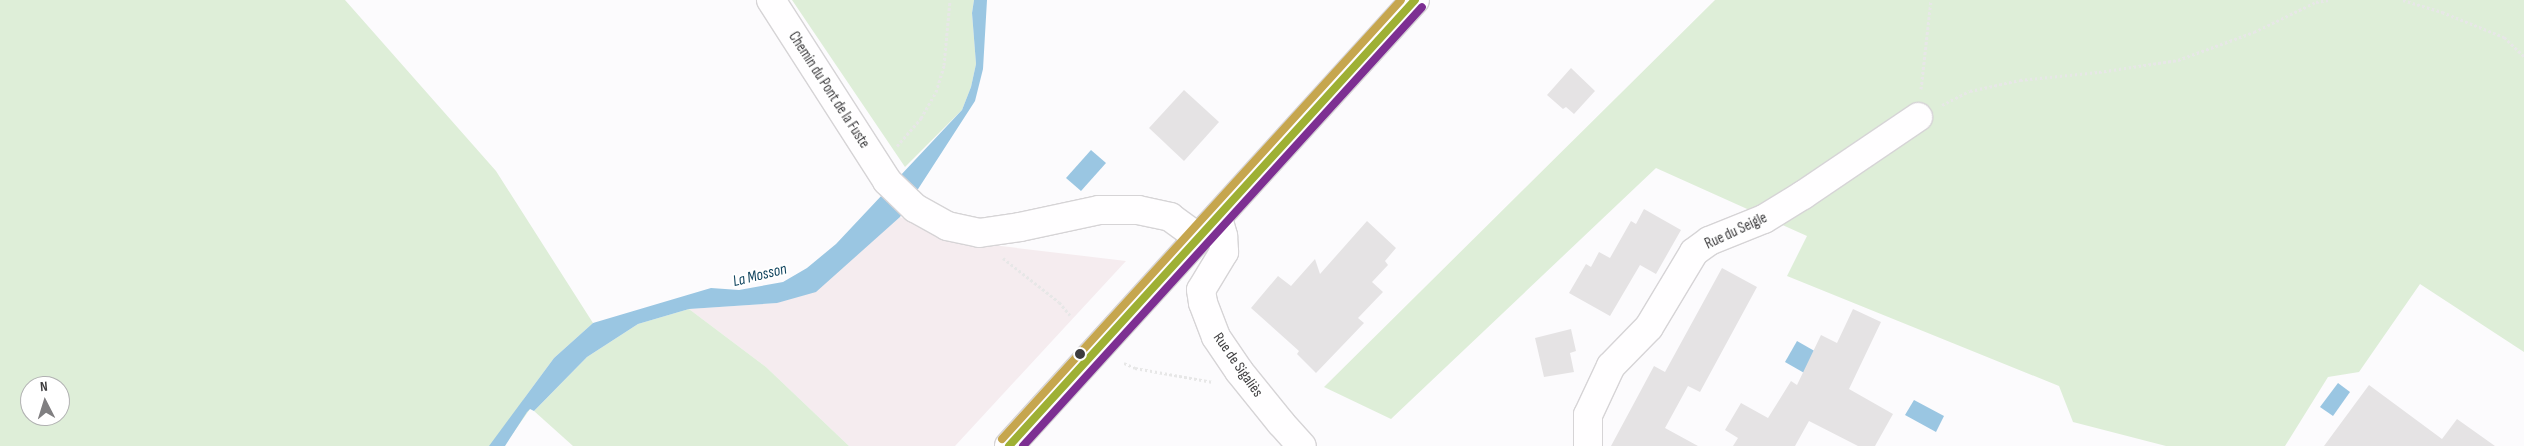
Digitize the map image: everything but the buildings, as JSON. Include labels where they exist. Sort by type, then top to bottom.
[{"type":"street","name":"Chemin du Pont de la Fuste","points":[[771,0],[883,174],[915,208],[948,226],[979,233]]},
{"type":"street","points":[[1009,446],[1415,0]]},
{"type":"street","name":"Rue du Seigle","points":[[1588,446],[1588,415],[1611,366],[1649,327],[1694,252],[1709,241],[1764,219],[1803,195],[1918,117]]},
{"type":"street","points":[[979,233],[1020,227],[1099,210],[1138,210],[1170,217],[1198,237]]},
{"type":"street","name":"Rue de Sigaliès","points":[[1218,218],[1223,236],[1224,252],[1201,290],[1203,303],[1216,337],[1252,388],[1302,446]]},
{"type":"path","points":[[883,174],[921,118],[936,92],[944,65],[950,0]]},
{"type":"path","points":[[1918,117],[1931,0]]},
{"type":"path","points":[[1918,117],[1970,91],[2020,80],[2099,72],[2178,60],[2254,32],[2316,2],[2329,0]]},
{"type":"path","points":[[2403,0],[2504,37],[2524,56]]},
{"type":"path","points":[[979,233],[988,247],[1059,302],[1070,315]]},
{"type":"path","points":[[1121,362],[1135,368],[1252,388]]},
{"type":"shaded area","points":[[900,217],[950,240],[1126,261],[955,446],[849,446],[766,367],[689,309],[777,303],[873,240]]},
{"type":"green space","points":[[0,0],[345,0],[496,171],[593,323],[554,358],[523,400],[530,409],[504,446],[0,446]]},
{"type":"green space","points":[[792,0],[974,0],[972,13],[976,64],[971,87],[962,110],[905,167]]},
{"type":"green space","points":[[1715,0],[2524,0],[2524,352],[2420,284],[2359,372],[2328,377],[2285,446],[2166,446],[2073,422],[2059,386],[1787,276],[1807,236],[1656,168],[1391,419],[1324,387]]},
{"type":"green space","points":[[689,309],[766,367],[849,446],[573,446],[534,411],[587,357],[638,324]]},
{"type":"water","points":[[974,0],[987,0],[983,69],[975,101],[900,217],[816,292],[777,303],[689,309],[638,324],[587,357],[534,411],[530,409],[505,446],[489,446],[554,358],[593,323],[711,288],[739,290],[783,282],[807,268],[836,244],[962,110],[971,87],[976,64],[972,13]]},
{"type":"water","points":[[1091,150],[1106,163],[1081,191],[1066,178]]},
{"type":"water","points":[[1797,341],[1839,365],[1827,386],[1785,362]]},
{"type":"water","points":[[2338,383],[2350,392],[2333,416],[2320,407]]},
{"type":"water","points":[[1914,400],[1944,416],[1936,432],[1905,415]]},
{"type":"transit line","points":[[1002,439],[1401,0]]},
{"type":"transit line","points":[[1009,446],[1415,0]]},
{"type":"transit line","points":[[1023,446],[1422,7]]},
{"type":"water label","name":"La Mosson","points":[[760,276]]}]
